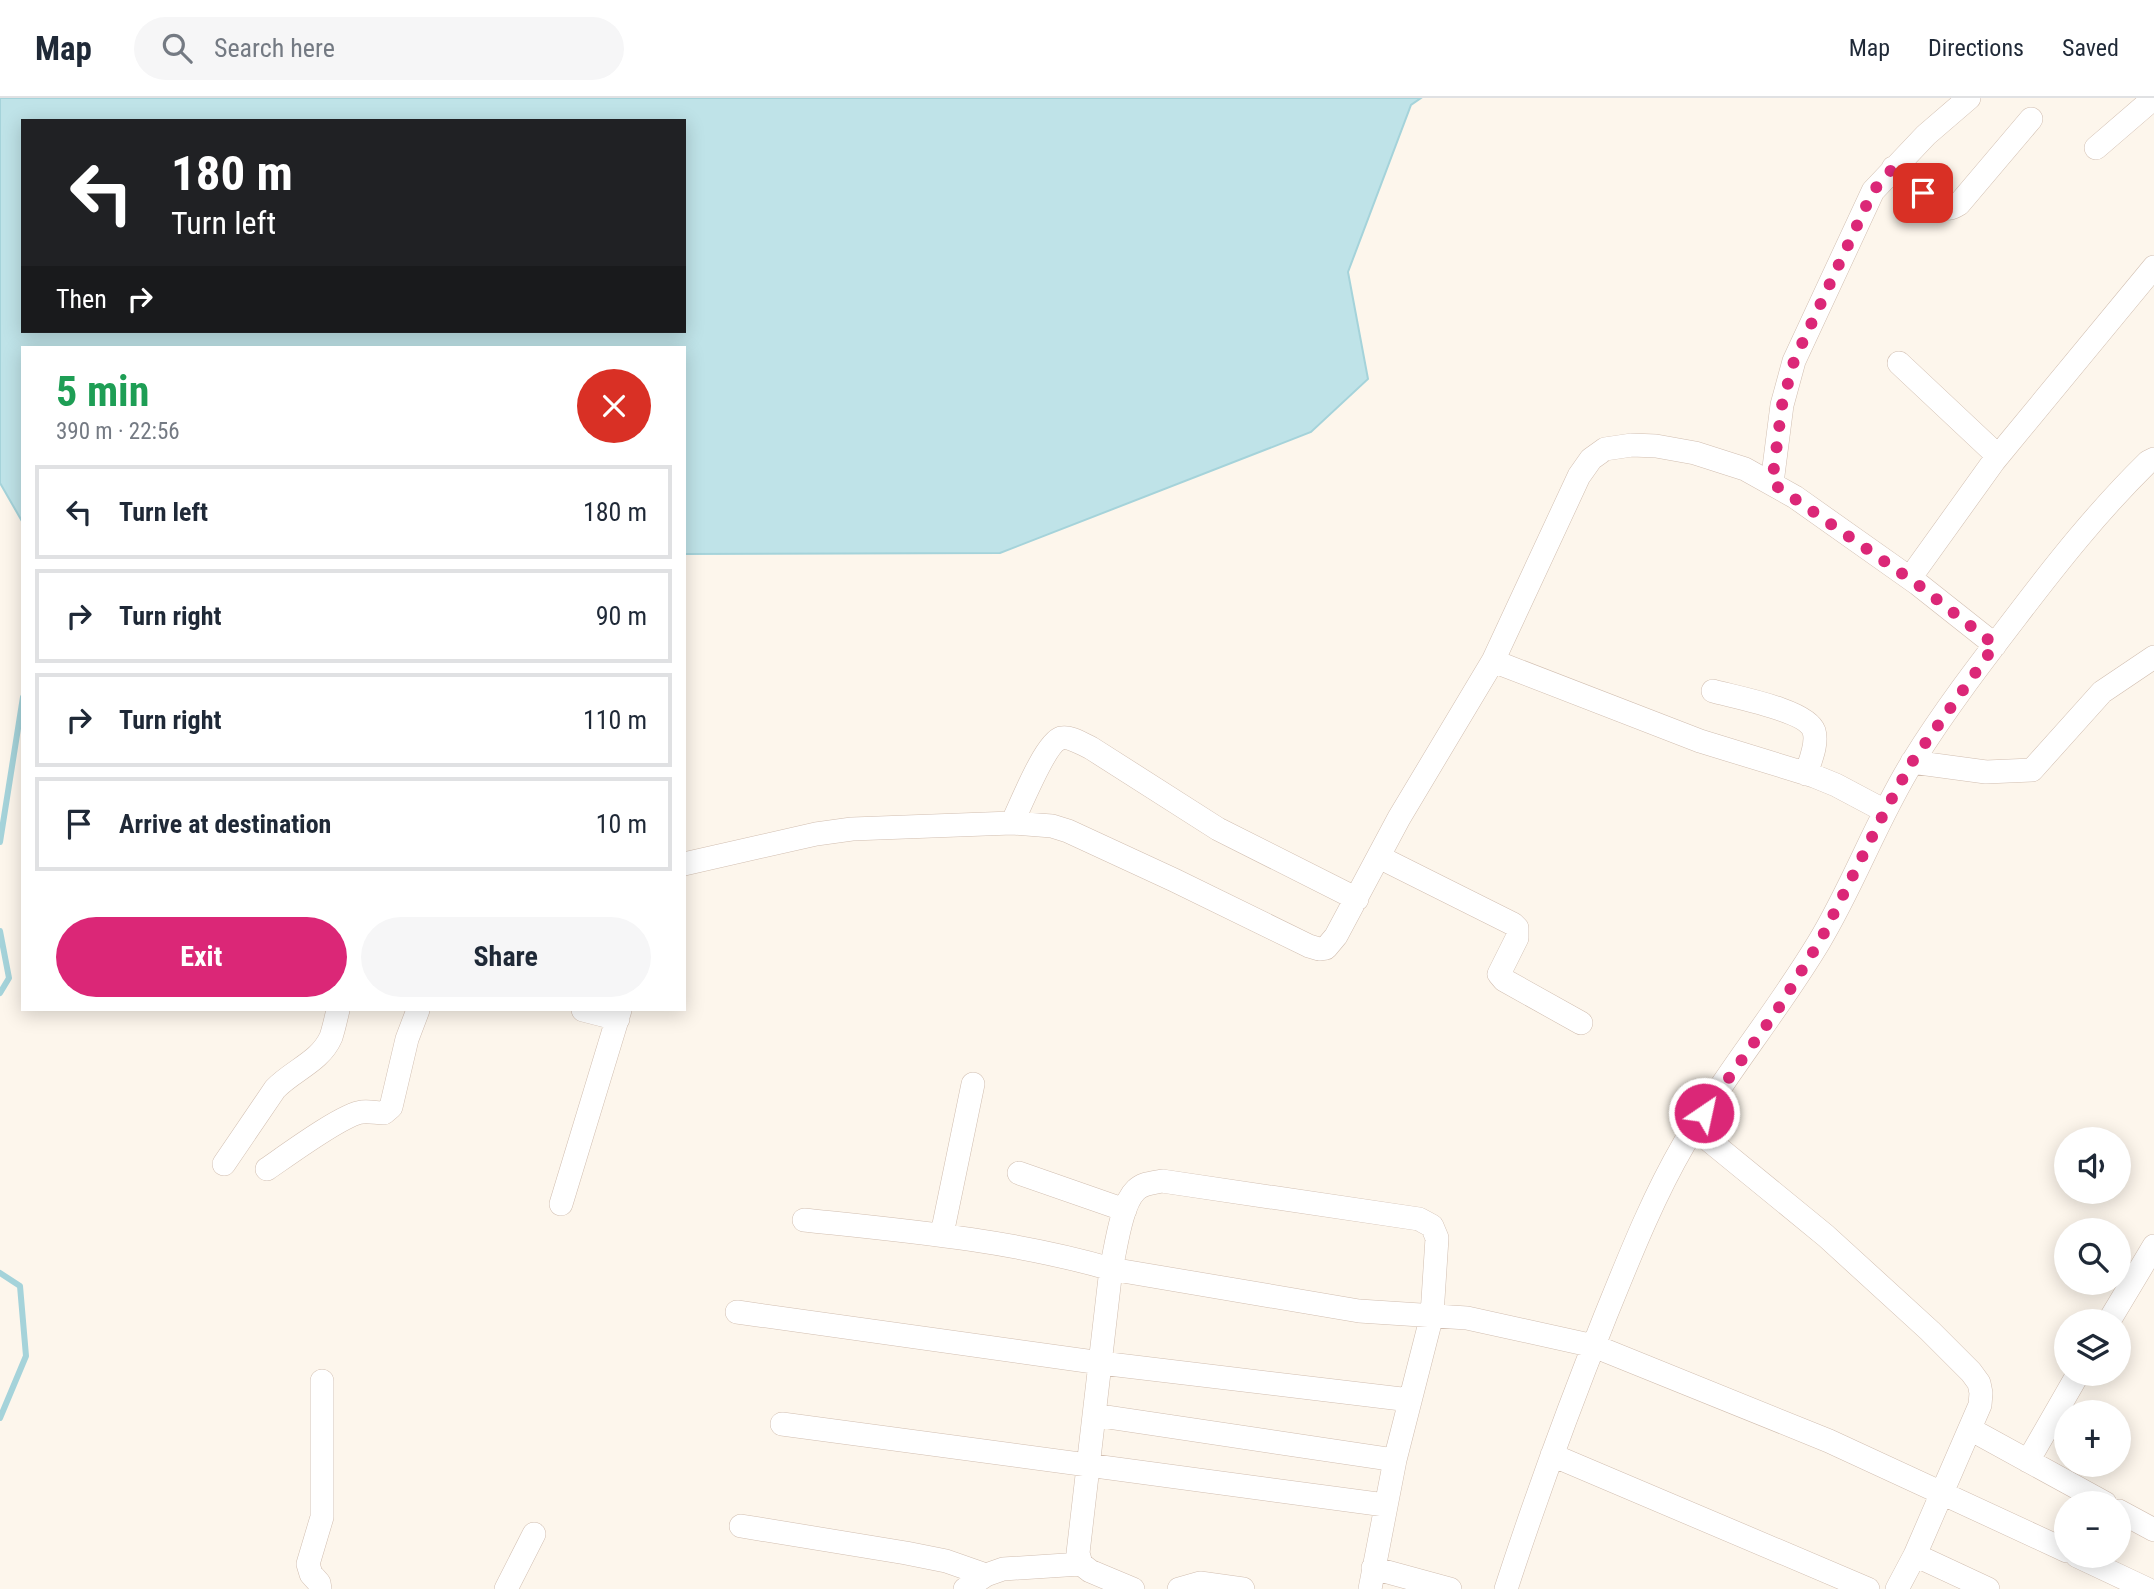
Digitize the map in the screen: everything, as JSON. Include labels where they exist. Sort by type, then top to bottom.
[{"type":"street","points":[[1772,483],[1782,405],[1794,361],[1863,210],[1873,191],[1893,168],[1969,98]]},
{"type":"street","points":[[2096,148],[2154,98]]},
{"type":"street","points":[[1893,168],[1938,205],[1951,209],[1959,204],[2031,119]]},
{"type":"street","points":[[1910,578],[1998,456],[2154,267]]},
{"type":"street","points":[[1899,363],[1998,456]]},
{"type":"street","points":[[686,864],[816,834],[852,829],[1012,823],[1052,826],[1174,880],[1309,946],[1326,948],[1332,943],[1399,818],[1493,662],[1579,477],[1591,459],[1605,449],[1632,445],[1656,446],[1695,453],[1745,469],[1772,483],[1910,578],[1995,645]]},
{"type":"street","points":[[1506,1589],[1534,1503],[1640,1231],[1694,1128],[1780,1006],[1821,939],[1912,762],[2047,576],[2115,494],[2154,459]]},
{"type":"street","points":[[1912,762],[1986,772],[2032,770],[2102,692],[2154,657]]},
{"type":"street","points":[[1493,662],[1700,741],[1836,785],[1885,811]]},
{"type":"street","points":[[1713,691],[1786,711],[1805,720],[1815,735],[1806,774]]},
{"type":"street","points":[[1012,823],[1045,753],[1062,738],[1074,739],[1217,829],[1357,899]]},
{"type":"street","points":[[1379,857],[1513,924],[1517,928],[1517,938],[1499,974],[1504,980],[1581,1023]]},
{"type":"street","points":[[224,1164],[275,1089],[282,1081],[317,1057],[323,1049],[331,1036],[338,1011]]},
{"type":"street","points":[[267,1169],[352,1115],[363,1112],[384,1113],[391,1107],[407,1039],[418,1011]]},
{"type":"street","points":[[561,1204],[619,1014],[592,1011]]},
{"type":"street","points":[[942,1234],[973,1084]]},
{"type":"street","points":[[1694,1128],[1826,1236],[1930,1331],[1979,1383],[1980,1405],[1915,1555],[1897,1589]]},
{"type":"street","points":[[1019,1173],[1125,1210]]},
{"type":"street","points":[[1133,1589],[1090,1571],[1081,1564],[1078,1553],[1079,1533],[1111,1269],[1125,1210],[1136,1190],[1145,1184],[1162,1181],[1419,1219],[1432,1226],[1437,1238],[1432,1315],[1395,1460],[1372,1579],[1450,1589]]},
{"type":"street","points":[[804,1220],[942,1234],[1064,1255],[1111,1269],[1359,1311],[1467,1318],[1594,1346],[1829,1441],[2054,1545]]},
{"type":"street","points":[[2116,1309],[2154,1245]]},
{"type":"street","points":[[737,1312],[1101,1363],[1410,1400]]},
{"type":"street","points":[[320,1589],[307,1564],[322,1517],[322,1381]]},
{"type":"street","points":[[2028,1461],[2071,1386]]},
{"type":"street","points":[[1094,1415],[1395,1460]]},
{"type":"street","points":[[782,1424],[1385,1505]]},
{"type":"street","points":[[1969,1429],[2083,1491]]},
{"type":"street","points":[[1552,1455],[1868,1589]]},
{"type":"street","points":[[2131,1518],[2154,1530]]},
{"type":"street","points":[[741,1527],[906,1553],[946,1561],[986,1575]]},
{"type":"street","points":[[506,1589],[534,1534]]},
{"type":"street","points":[[1915,1555],[1988,1589]]},
{"type":"street","points":[[965,1589],[986,1575],[1003,1569],[1081,1564]]},
{"type":"street","points":[[2102,1568],[2147,1589]]},
{"type":"street","points":[[1179,1589],[1200,1583],[1243,1589]]},
{"type":"water","points":[[0,98],[1421,98],[1411,105],[1348,272],[1368,379],[1311,432],[1000,553],[686,554],[686,346],[21,346],[21,520],[0,483]]},
{"type":"waterway","points":[[0,842],[21,710]]},
{"type":"waterway","points":[[0,931],[9,978],[0,993]]},
{"type":"waterway","points":[[0,1273],[20,1286],[26,1356],[0,1418]]},
{"type":"route","points":[[1704,1113],[1780,1006],[1821,939],[1912,762],[1995,645],[1917,584],[1772,483],[1782,405],[1794,361],[1863,210],[1873,191],[1893,168],[1923,193]]}]
